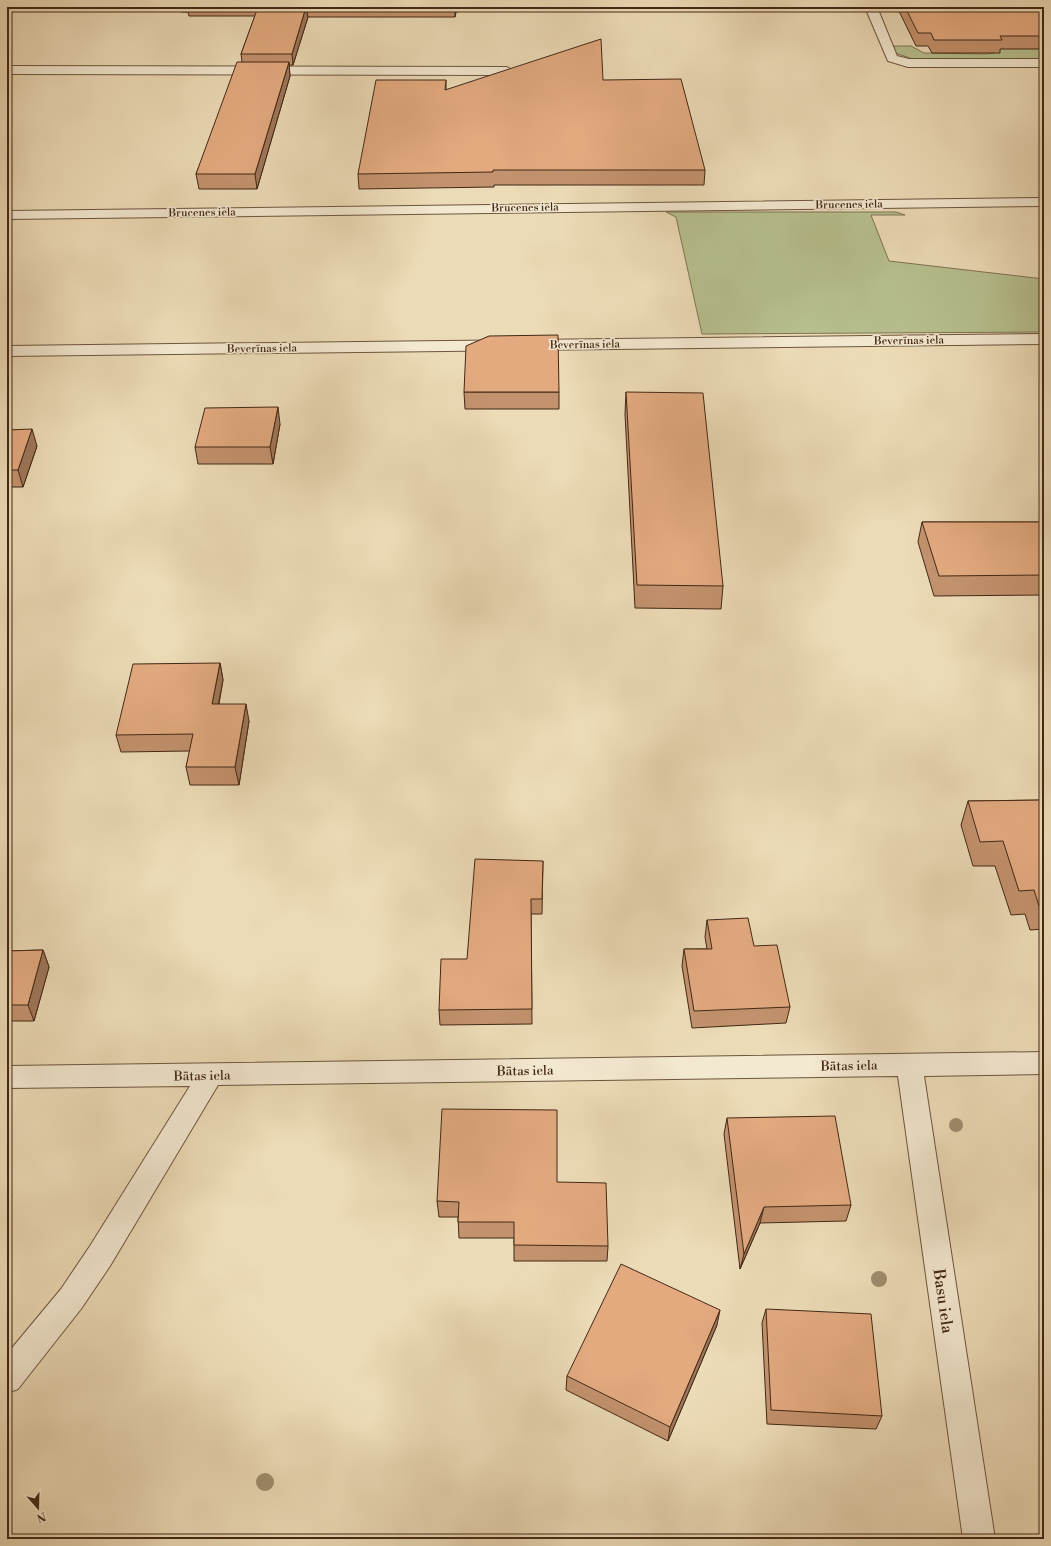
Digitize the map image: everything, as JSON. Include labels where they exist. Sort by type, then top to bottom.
[{"type":"street","points":[[871,7],[892,58],[898,60],[908,63],[1044,63]]},
{"type":"street","points":[[7,70],[507,71]]},
{"type":"street","name":"Brucenes iela","points":[[7,215],[1044,202]]},
{"type":"street","name":"Beverīnas iela","points":[[7,351],[1044,339]]},
{"type":"street","name":"Bātas iela","points":[[7,1078],[1044,1063]]},
{"type":"street","name":"Basu iela","points":[[909,1064],[979,1539]]},
{"type":"street","points":[[7,1378],[71,1299],[100,1256],[211,1074]]},
{"type":"green space","points":[[995,45],[1044,47],[1044,60],[916,60],[895,53],[892,46],[911,46],[924,53],[985,54],[994,53]]},
{"type":"green space","points":[[666,212],[896,212],[905,215],[871,215],[889,261],[1044,279],[1044,332],[702,334],[676,217]]},
{"type":"building","points":[[258,7],[306,7],[292,54],[241,54]]},
{"type":"building","points":[[905,7],[1044,7],[1044,36],[1000,36],[1002,40],[934,40],[931,33],[918,33]]},
{"type":"building","points":[[601,39],[603,80],[681,79],[705,170],[493,170],[493,172],[358,174],[376,80],[446,80],[445,90]]},
{"type":"building","points":[[237,62],[289,62],[255,174],[196,174]]},
{"type":"building","points":[[558,335],[559,392],[464,392],[466,346],[489,336]]},
{"type":"building","points":[[626,392],[703,393],[723,586],[637,585]]},
{"type":"building","points":[[278,407],[270,447],[195,447],[205,408]]},
{"type":"building","points":[[32,429],[18,470],[7,470],[7,430]]},
{"type":"building","points":[[922,522],[1044,522],[1044,575],[939,576]]},
{"type":"building","points":[[220,663],[212,704],[246,704],[235,767],[186,767],[193,734],[116,735],[133,664]]},
{"type":"building","points":[[1044,800],[1044,906],[1039,906],[1034,890],[1019,891],[1003,841],[980,842],[968,801]]},
{"type":"building","points":[[475,859],[543,861],[542,899],[531,899],[532,1009],[439,1010],[441,959],[467,959]]},
{"type":"building","points":[[748,918],[754,946],[777,945],[790,1007],[694,1011],[684,949],[712,949],[707,920]]},
{"type":"building","points":[[43,950],[28,1005],[7,1005],[7,951]]},
{"type":"building","points":[[442,1109],[557,1110],[557,1182],[606,1183],[608,1246],[514,1245],[514,1222],[458,1222],[459,1202],[437,1201]]},
{"type":"building","points":[[835,1116],[851,1205],[764,1207],[744,1254],[727,1118]]},
{"type":"building","points":[[621,1264],[720,1310],[670,1427],[567,1376]]},
{"type":"building","points":[[766,1309],[871,1314],[882,1416],[771,1410]]}]
